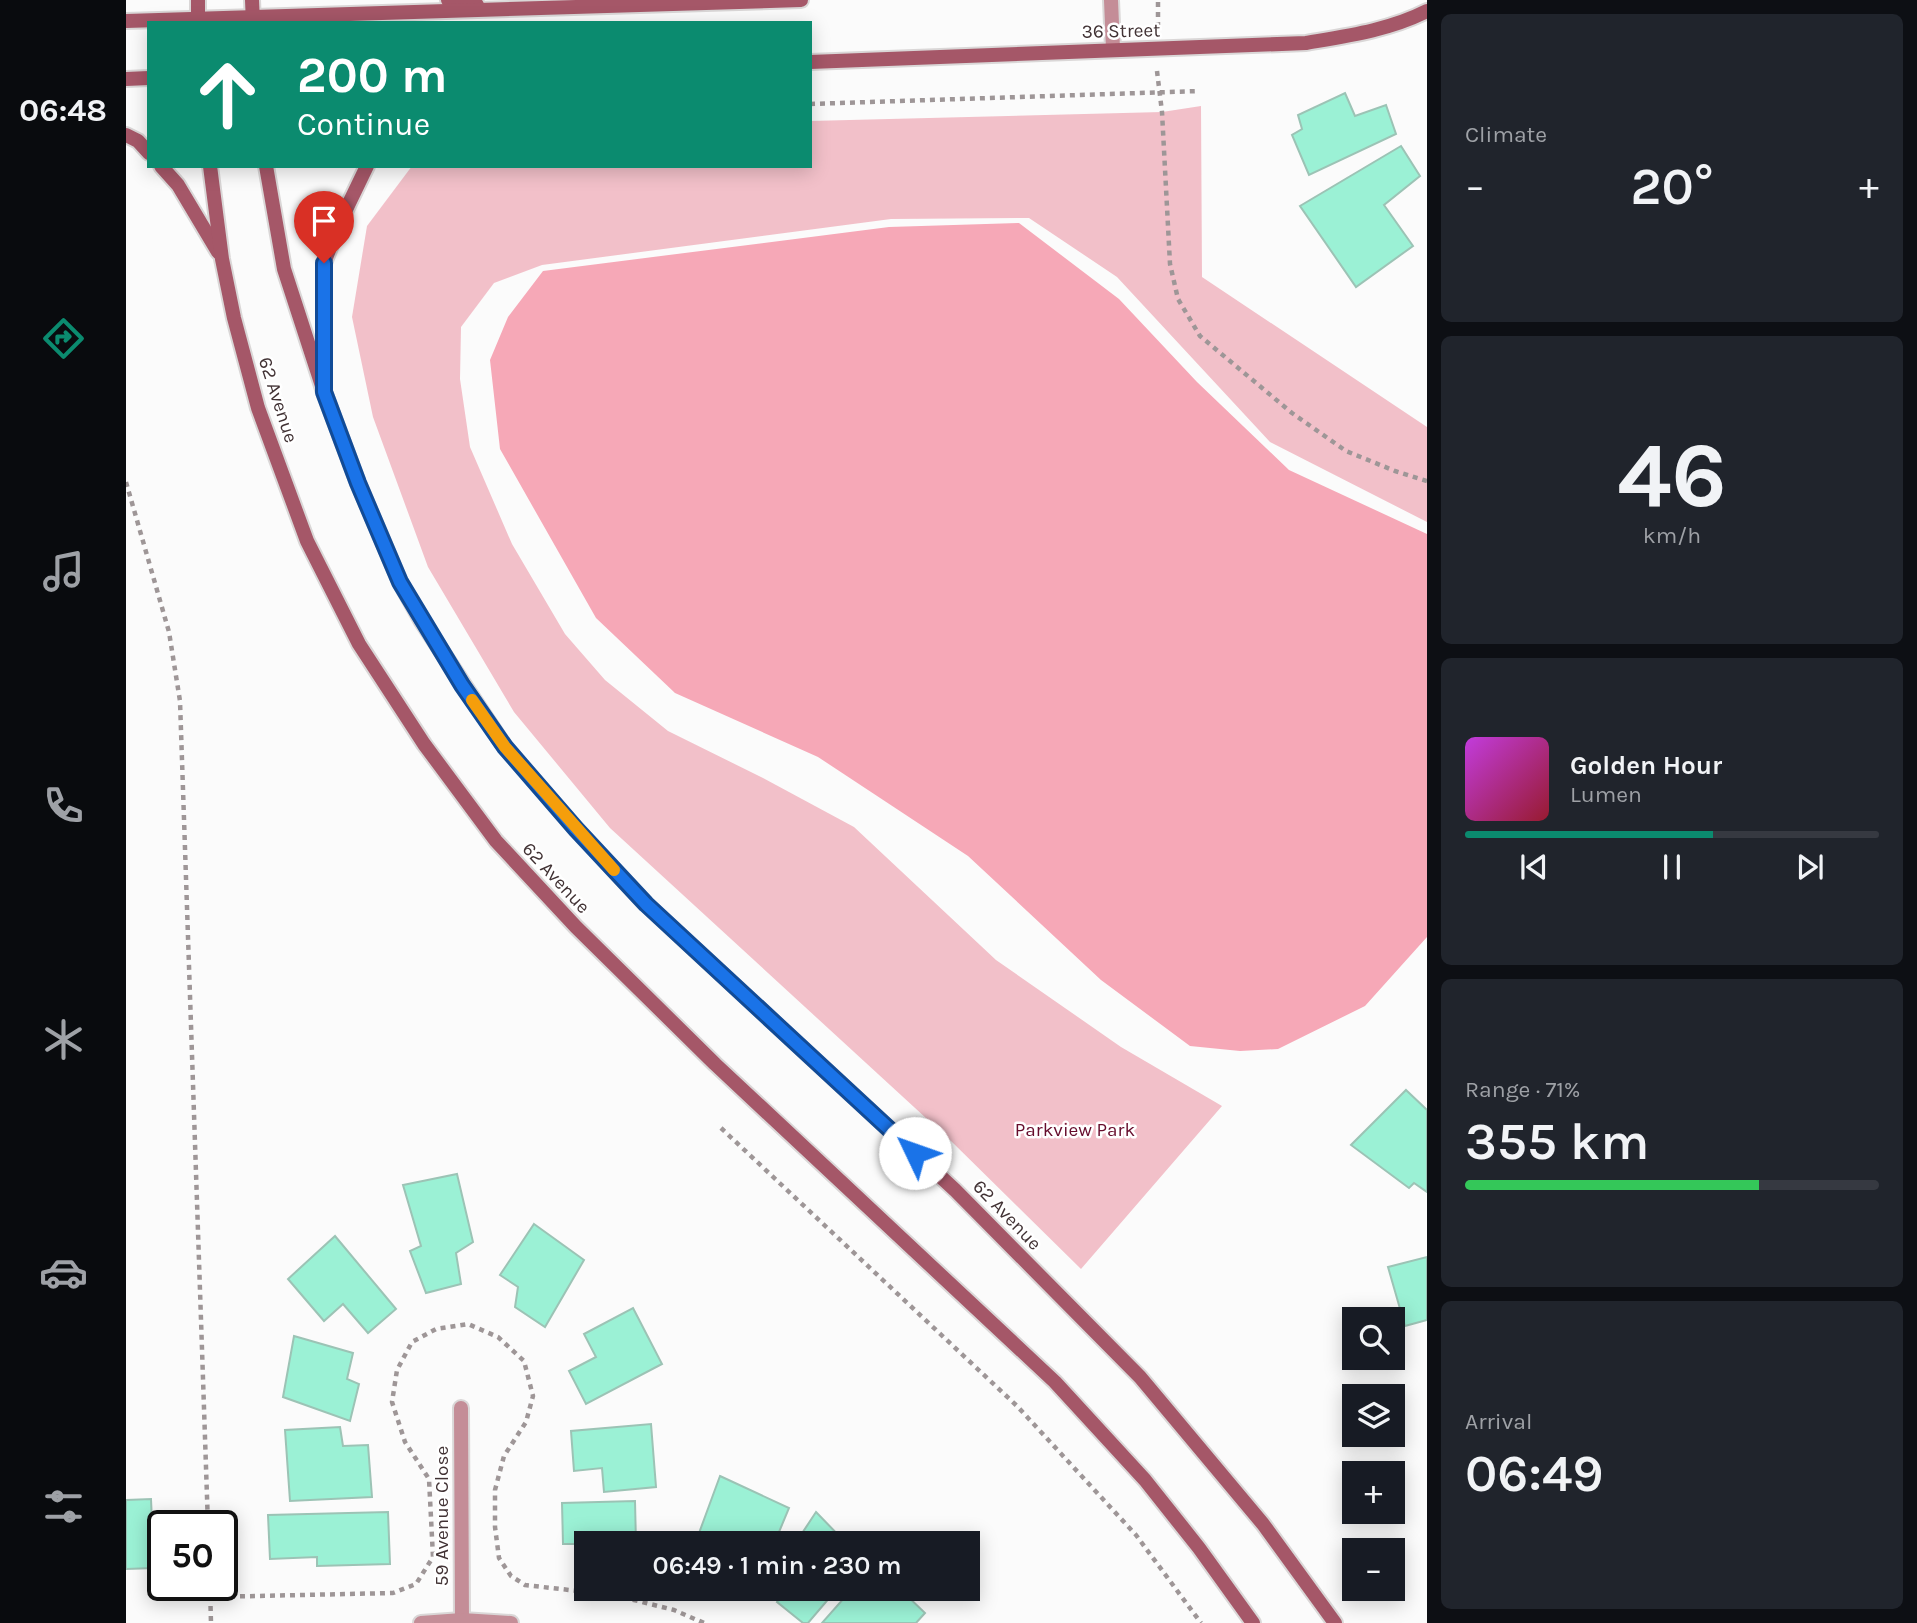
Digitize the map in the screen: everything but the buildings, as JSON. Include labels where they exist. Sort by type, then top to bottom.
[{"type":"main road","points":[[198,0],[198,21]]},
{"type":"main road","points":[[252,0],[253,20]]},
{"type":"main road","points":[[448,0],[510,10]]},
{"type":"main road","points":[[126,21],[253,20],[802,0]]},
{"type":"main road","name":"36 Street","points":[[812,62],[1306,43],[1410,20],[1427,10]]},
{"type":"main road","points":[[126,79],[147,78]]},
{"type":"main road","points":[[126,135],[138,141],[147,151]]},
{"type":"main road","points":[[163,168],[178,185],[222,258]]},
{"type":"main road","name":"62 Avenue","points":[[209,168],[234,318],[258,408],[307,541],[359,644],[424,744],[496,841],[576,927],[680,1030],[1055,1382],[1145,1480],[1254,1623]]},
{"type":"main road","name":"62 Avenue","points":[[266,168],[284,269],[324,392],[358,483],[400,582],[448,663],[505,747],[646,904],[956,1190],[1140,1377],[1263,1524],[1335,1623]]},
{"type":"main road","points":[[324,392],[324,263],[366,168]]},
{"type":"street","points":[[1111,0],[1113,50]]},
{"type":"street","name":"59 Avenue Close","points":[[461,1408],[462,1621]]},
{"type":"street","points":[[421,1623],[511,1623]]},
{"type":"path","points":[[1157,69],[1170,264],[1178,299],[1200,336],[1292,413],[1346,451],[1427,481]]},
{"type":"path","points":[[812,104],[1199,91]]},
{"type":"path","points":[[126,482],[169,632],[180,701],[207,1510]]},
{"type":"path","points":[[721,1128],[1017,1406],[1136,1535],[1200,1623]]},
{"type":"path","points":[[210,1601],[211,1623]]},
{"type":"green space","name":"Parkview Park","points":[[1201,106],[1202,277],[1427,427],[1427,522],[1270,442],[1117,277],[1029,218],[891,219],[542,265],[494,283],[461,327],[460,379],[470,447],[512,544],[565,634],[605,680],[668,731],[854,827],[996,960],[1121,1047],[1222,1106],[1081,1269],[951,1141],[610,828],[514,712],[428,567],[373,417],[352,317],[367,226],[410,168],[812,168],[812,121],[1162,112]]},
{"type":"shaded area","points":[[1019,223],[1119,299],[1197,382],[1289,470],[1427,534],[1427,937],[1365,1006],[1278,1049],[1240,1051],[1190,1046],[1101,980],[968,856],[818,757],[675,693],[596,618],[500,449],[490,360],[508,317],[543,271],[889,227]]},
{"type":"slow traffic","points":[[472,700],[505,747],[614,870]]},
{"type":"route","points":[[324,263],[324,392],[358,483],[400,582],[462,685],[505,747],[646,904],[915,1153]]}]
